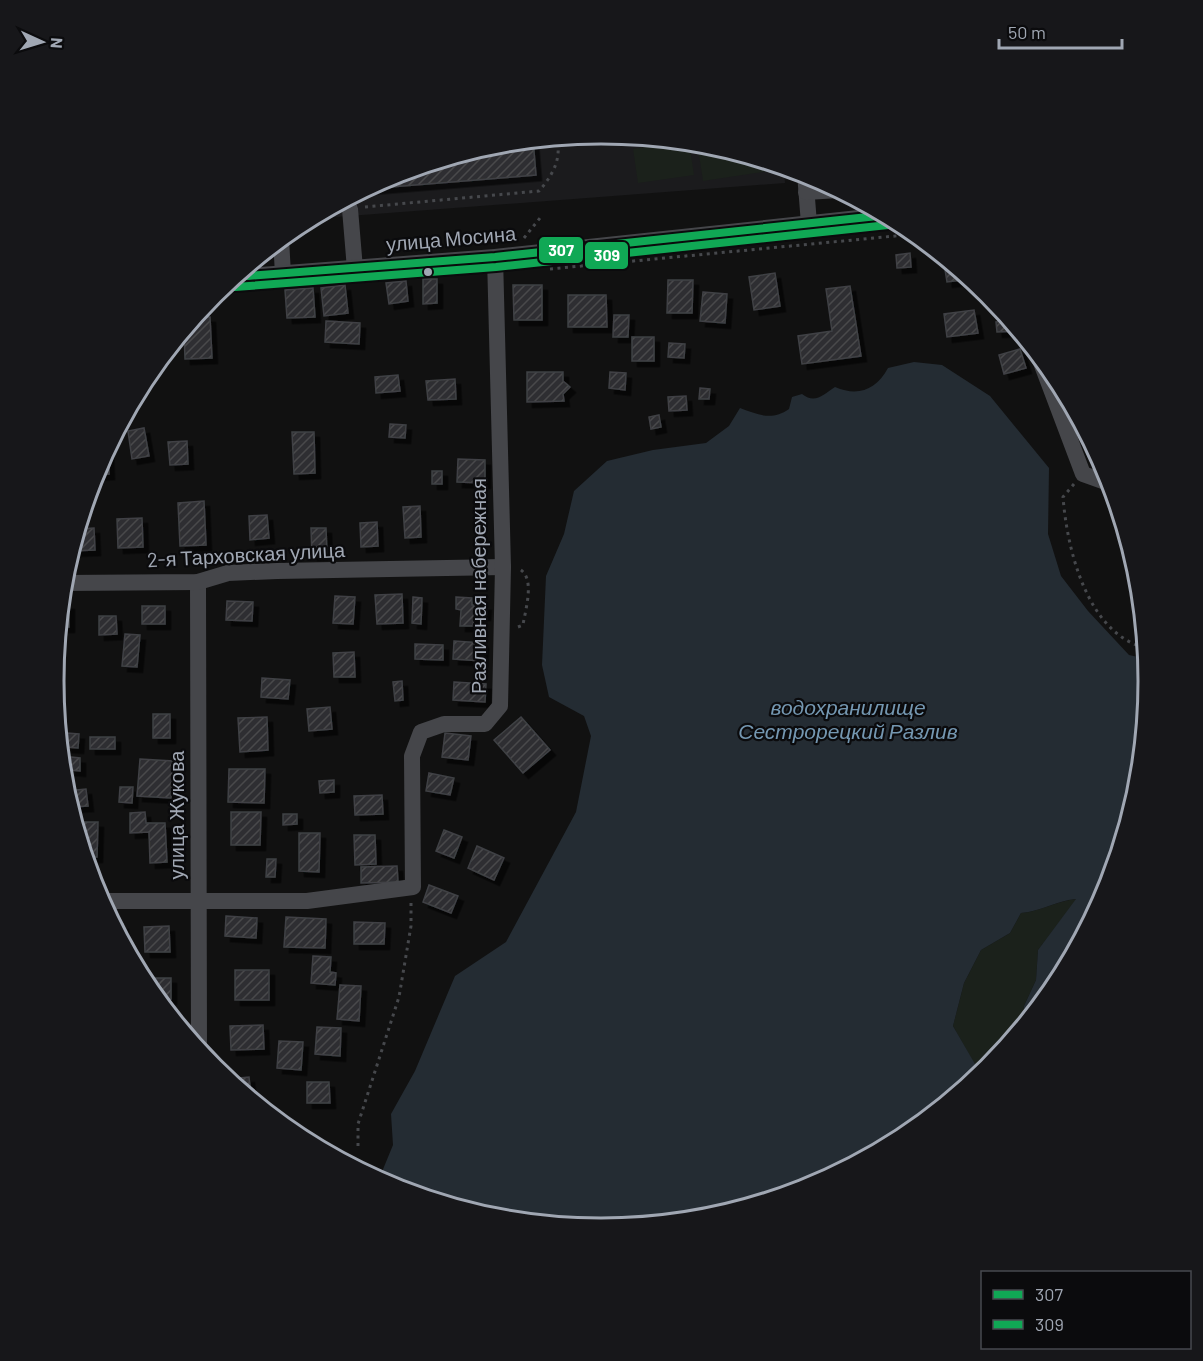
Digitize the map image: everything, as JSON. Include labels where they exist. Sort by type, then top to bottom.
[{"type":"street","points":[[806,183],[809,224]]},
{"type":"street","points":[[806,192],[822,191]]},
{"type":"street","points":[[350,209],[355,268]]},
{"type":"street","name":"улица Мосина","points":[[248,276],[495,257],[873,217]]},
{"type":"street","points":[[282,249],[283,274]]},
{"type":"street","name":"Разливная набережная","points":[[413,887],[412,756],[421,732],[444,724],[485,724],[500,706],[503,567],[495,257]]},
{"type":"street","points":[[1049,383],[1083,474],[1100,480]]},
{"type":"street","name":"2-я Тарховская улица","points":[[74,583],[198,582],[228,573],[277,571],[503,567]]},
{"type":"street","name":"улица Жукова","points":[[198,582],[198,1035]]},
{"type":"street","points":[[112,901],[307,901],[413,887]]},
{"type":"path","points":[[344,209],[539,191],[554,174],[559,146]]},
{"type":"path","points":[[542,270],[902,235]]},
{"type":"path","points":[[1083,474],[1063,497],[1066,533],[1091,604],[1113,632],[1137,644]]},
{"type":"path","points":[[358,1146],[358,1124],[399,997],[411,926],[413,887]]},
{"type":"shaded area","points":[[599,144],[633,145],[621,146]]},
{"type":"shaded area","points":[[602,144],[672,148],[740,162],[774,172],[785,176],[785,183],[329,217],[396,184],[429,172],[497,154],[566,145]]},
{"type":"shaded area","points":[[651,146],[690,151],[694,175],[638,183],[633,149]]},
{"type":"shaded area","points":[[699,153],[770,171],[703,181]]},
{"type":"shaded area","points":[[1077,899],[1038,950],[1036,980],[1024,1006],[1024,1012],[975,1065],[953,1026],[964,983],[981,950],[1010,933],[1021,913]]},
{"type":"water","name":"водохранилище Сестрорецкий Разлив","points":[[914,362],[942,365],[990,396],[1049,468],[1048,534],[1061,576],[1088,611],[1129,655],[1137,657],[1134,751],[1120,819],[1098,886],[1067,949],[1024,1012],[1024,1006],[1036,980],[1038,950],[1076,899],[1021,913],[1010,933],[981,950],[964,983],[953,1026],[976,1065],[928,1107],[870,1146],[807,1177],[774,1189],[706,1207],[672,1213],[602,1218],[531,1213],[497,1207],[429,1189],[382,1171],[393,1145],[391,1114],[415,1071],[455,976],[506,942],[576,812],[591,736],[584,716],[549,697],[542,665],[546,576],[564,534],[574,491],[607,461],[653,450],[706,443],[729,426],[740,408],[759,415],[777,415],[789,409],[792,397],[802,394],[815,398],[835,387],[851,391],[866,390],[878,382],[888,368]]},
{"type":"building","points":[[534,148],[536,175],[389,187],[463,162]]},
{"type":"building","points":[[910,253],[911,267],[897,268],[896,255]]},
{"type":"building","points":[[945,268],[960,280],[947,282]]},
{"type":"building","points":[[775,273],[780,306],[754,310],[749,277]]},
{"type":"building","points":[[423,279],[437,279],[437,303],[423,304]]},
{"type":"building","points":[[668,280],[693,280],[692,313],[667,313]]},
{"type":"building","points":[[406,281],[408,301],[389,304],[386,283]]},
{"type":"building","points":[[345,285],[348,313],[324,316],[321,288]]},
{"type":"building","points":[[513,285],[542,285],[542,320],[514,320]]},
{"type":"building","points":[[850,286],[861,356],[802,364],[798,336],[832,331],[826,289]]},
{"type":"building","points":[[313,288],[315,317],[287,318],[285,290]]},
{"type":"building","points":[[703,292],[727,294],[725,323],[700,321]]},
{"type":"building","points":[[568,295],[606,295],[607,327],[568,327]]},
{"type":"building","points":[[974,310],[978,333],[947,337],[944,314]]},
{"type":"building","points":[[614,315],[629,315],[628,337],[613,337]]},
{"type":"building","points":[[207,317],[210,317],[212,358],[185,359],[184,343]]},
{"type":"building","points":[[326,321],[360,323],[359,344],[325,342]]},
{"type":"building","points":[[996,322],[1001,322],[1009,331],[997,332]]},
{"type":"building","points":[[632,337],[654,337],[654,361],[632,361]]},
{"type":"building","points":[[669,343],[685,344],[684,358],[668,357]]},
{"type":"building","points":[[1020,349],[1026,368],[1004,374],[999,355]]},
{"type":"building","points":[[527,372],[563,372],[563,381],[570,387],[563,394],[564,401],[527,402]]},
{"type":"building","points":[[610,372],[626,373],[625,390],[609,388]]},
{"type":"building","points":[[398,375],[400,391],[376,393],[375,377]]},
{"type":"building","points":[[455,379],[456,399],[428,400],[426,381]]},
{"type":"building","points":[[700,388],[710,389],[709,399],[699,399]]},
{"type":"building","points":[[686,396],[687,410],[669,411],[668,397]]},
{"type":"building","points":[[659,415],[661,427],[651,429],[649,417]]},
{"type":"building","points":[[390,424],[406,425],[405,438],[389,437]]},
{"type":"building","points":[[144,428],[149,456],[132,459],[128,431]]},
{"type":"building","points":[[292,432],[314,432],[315,473],[294,474]]},
{"type":"building","points":[[187,441],[188,464],[170,465],[168,442]]},
{"type":"building","points":[[458,459],[485,460],[485,483],[457,482]]},
{"type":"building","points":[[432,471],[442,471],[442,484],[432,484]]},
{"type":"building","points":[[204,501],[206,545],[180,546],[178,503]]},
{"type":"building","points":[[420,506],[421,537],[405,538],[403,507]]},
{"type":"building","points":[[267,515],[269,538],[250,540],[249,516]]},
{"type":"building","points":[[142,518],[143,547],[118,548],[117,519]]},
{"type":"building","points":[[377,522],[378,546],[361,547],[360,523]]},
{"type":"building","points":[[87,528],[94,528],[95,550],[81,551]]},
{"type":"building","points":[[311,528],[326,528],[327,554],[312,555]]},
{"type":"building","points":[[402,594],[403,623],[377,624],[375,595]]},
{"type":"building","points":[[335,596],[355,597],[353,624],[333,623]]},
{"type":"building","points":[[413,597],[422,598],[421,624],[412,623]]},
{"type":"building","points":[[456,597],[472,598],[472,605],[486,605],[485,615],[474,614],[473,626],[460,626],[461,610],[456,609]]},
{"type":"building","points":[[227,601],[253,602],[252,621],[226,620]]},
{"type":"building","points":[[142,606],[165,606],[165,624],[142,624]]},
{"type":"building","points":[[99,616],[116,616],[117,634],[99,635]]},
{"type":"building","points":[[125,634],[140,635],[137,667],[122,666]]},
{"type":"building","points":[[454,641],[483,643],[482,661],[453,659]]},
{"type":"building","points":[[415,644],[443,645],[443,660],[415,659]]},
{"type":"building","points":[[354,652],[355,677],[334,677],[333,653]]},
{"type":"building","points":[[262,678],[290,680],[288,699],[261,697]]},
{"type":"building","points":[[402,681],[403,700],[395,701],[393,682]]},
{"type":"building","points":[[454,682],[486,684],[485,702],[453,700]]},
{"type":"building","points":[[330,707],[332,729],[309,731],[307,709]]},
{"type":"building","points":[[153,714],[170,714],[170,738],[153,738]]},
{"type":"building","points":[[267,717],[268,750],[240,752],[238,718]]},
{"type":"building","points":[[521,717],[550,750],[523,773],[494,740]]},
{"type":"building","points":[[67,733],[79,734],[78,748],[69,747]]},
{"type":"building","points":[[445,733],[471,736],[468,760],[442,757]]},
{"type":"building","points":[[90,737],[115,737],[115,749],[90,749]]},
{"type":"building","points":[[71,757],[80,758],[80,771],[72,770]]},
{"type":"building","points":[[140,759],[173,761],[171,798],[137,796]]},
{"type":"building","points":[[229,769],[265,769],[264,803],[228,802]]},
{"type":"building","points":[[429,773],[454,778],[450,795],[426,791]]},
{"type":"building","points":[[334,780],[334,792],[320,793],[319,781]]},
{"type":"building","points":[[120,787],[133,787],[132,803],[119,802]]},
{"type":"building","points":[[86,789],[88,806],[80,806],[76,790]]},
{"type":"building","points":[[382,795],[383,814],[355,815],[354,796]]},
{"type":"building","points":[[145,812],[146,823],[165,823],[167,862],[150,863],[149,832],[130,833],[130,813]]},
{"type":"building","points":[[231,812],[261,812],[260,845],[231,845]]},
{"type":"building","points":[[283,814],[297,814],[297,824],[283,825]]},
{"type":"building","points":[[84,822],[98,822],[97,857],[94,857]]},
{"type":"building","points":[[444,830],[462,837],[454,858],[436,851]]},
{"type":"building","points":[[299,833],[320,833],[319,872],[299,871]]},
{"type":"building","points":[[354,835],[375,835],[376,864],[355,865]]},
{"type":"building","points":[[477,846],[504,858],[494,880],[468,868]]},
{"type":"building","points":[[267,859],[276,859],[275,877],[266,877]]},
{"type":"building","points":[[397,866],[398,882],[361,883],[361,867]]},
{"type":"building","points":[[429,885],[458,896],[451,913],[423,902]]},
{"type":"building","points":[[226,916],[257,918],[256,938],[225,936]]},
{"type":"building","points":[[286,917],[326,919],[325,948],[284,947]]},
{"type":"building","points":[[354,922],[385,923],[384,944],[354,944]]},
{"type":"building","points":[[169,926],[170,952],[145,952],[144,927]]},
{"type":"building","points":[[313,956],[331,957],[330,972],[336,973],[335,985],[311,983]]},
{"type":"building","points":[[235,970],[269,970],[269,1000],[235,1000]]},
{"type":"building","points":[[154,978],[171,978],[169,999]]},
{"type":"building","points":[[340,985],[361,986],[359,1021],[337,1019]]},
{"type":"building","points":[[263,1025],[264,1049],[231,1050],[230,1026]]},
{"type":"building","points":[[317,1027],[341,1028],[340,1056],[315,1054]]},
{"type":"building","points":[[279,1041],[303,1042],[301,1070],[277,1068]]},
{"type":"building","points":[[249,1077],[250,1087],[247,1084],[241,1078]]},
{"type":"building","points":[[307,1082],[329,1082],[330,1103],[307,1103]]},
{"type":"transit line","name":"307","points":[[248,276],[495,257],[872,217]]},
{"type":"transit line","name":"309","points":[[237,287],[496,267],[886,225]]}]
